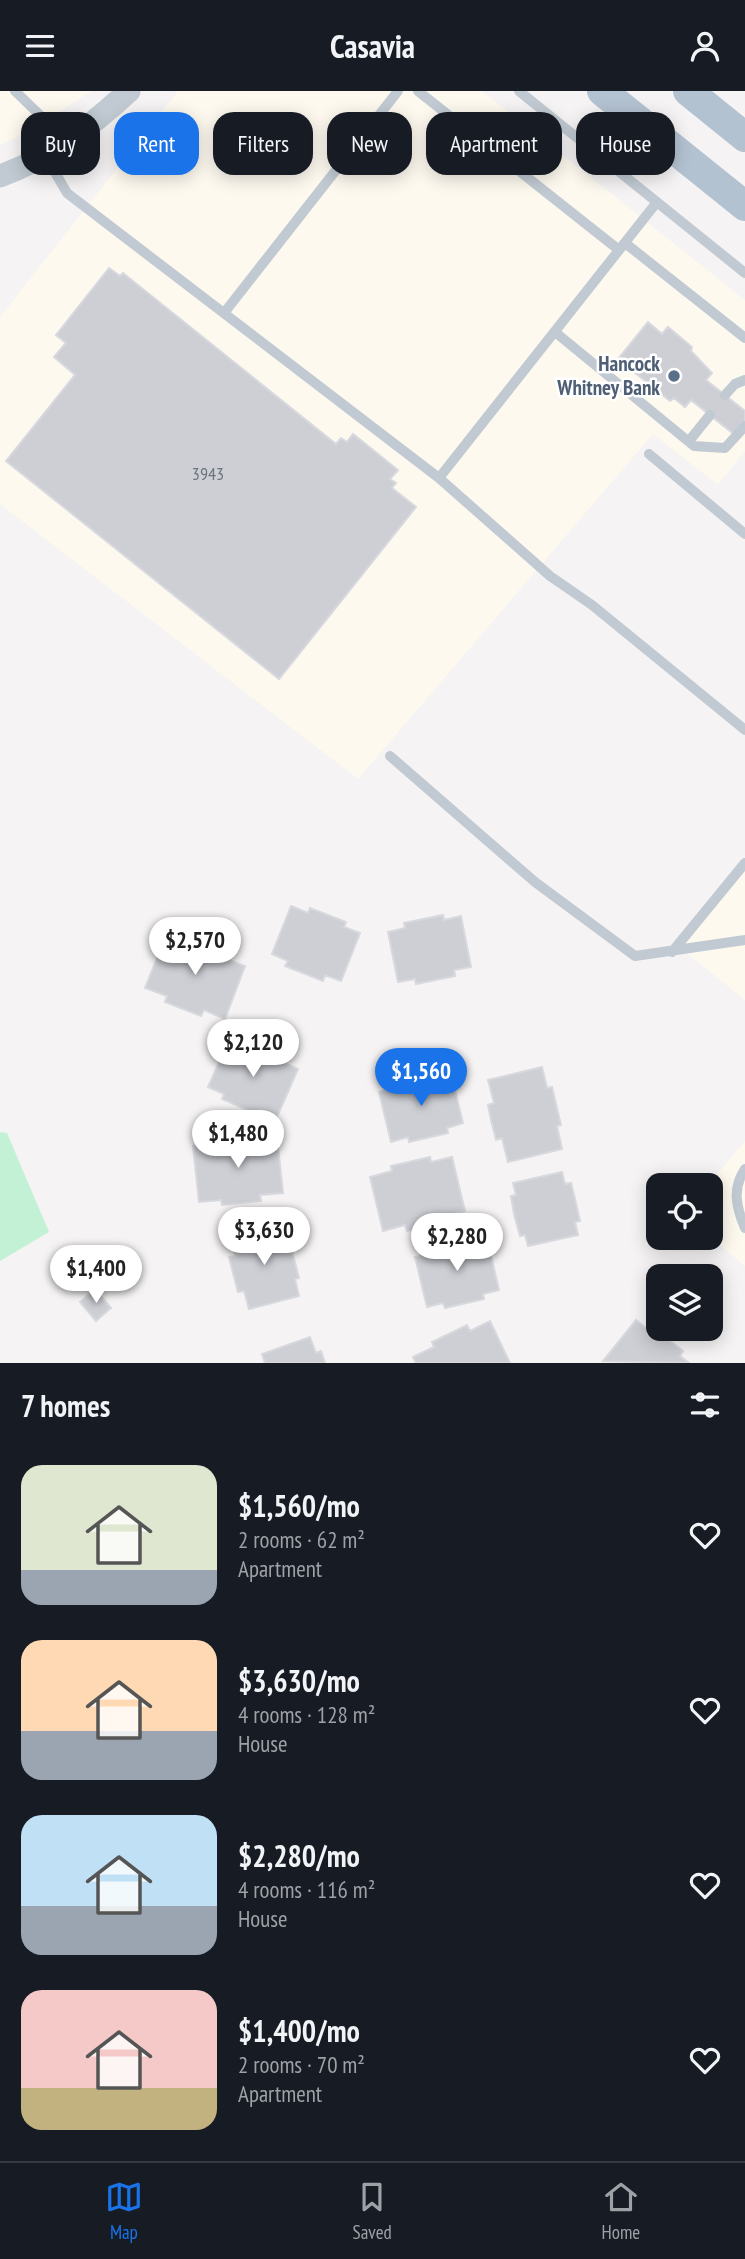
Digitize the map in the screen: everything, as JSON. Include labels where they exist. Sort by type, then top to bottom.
[{"type":"main road","points":[[602,91],[745,206]]},
{"type":"main road","points":[[688,91],[745,137]]},
{"type":"street","points":[[100,118],[130,91]]},
{"type":"street","points":[[0,176],[21,166]]},
{"type":"lane","points":[[15,91],[37,112]]},
{"type":"lane","points":[[224,313],[398,91]]},
{"type":"lane","points":[[418,91],[745,338]]},
{"type":"lane","points":[[519,91],[745,273]]},
{"type":"lane","points":[[61,175],[67,193],[439,478],[550,576],[592,605],[745,730]]},
{"type":"lane","points":[[439,478],[657,202]]},
{"type":"lane","points":[[555,332],[694,446],[726,448],[745,426]]},
{"type":"lane","points":[[725,395],[735,384],[745,380]]},
{"type":"lane","points":[[689,441],[710,415]]},
{"type":"lane","points":[[649,454],[745,534]]},
{"type":"lane","points":[[390,756],[535,882],[635,956],[745,940]]},
{"type":"lane","points":[[671,952],[745,863]]},
{"type":"lane","points":[[745,1169],[738,1178],[736,1201],[745,1228]]},
{"type":"shaded area","points":[[0,91],[92,91],[58,112],[21,112],[21,135],[0,145]]},
{"type":"shaded area","points":[[178,91],[482,91],[508,112],[426,112],[426,175],[562,175],[562,155],[576,166],[576,175],[588,175],[745,300],[745,451],[718,485],[653,434],[358,779],[0,504],[0,317],[114,172],[114,175],[199,175],[199,112],[161,112]]},
{"type":"shaded area","points":[[745,866],[745,1000],[679,947]]},
{"type":"shaded area","points":[[745,1141],[745,1266],[723,1248],[723,1173],[718,1173]]},
{"type":"green space","points":[[0,1132],[7,1133],[49,1232],[0,1261]]},
{"type":"building","points":[[109,268],[120,276],[123,273],[336,444],[341,438],[347,442],[353,434],[398,470],[390,479],[396,483],[392,488],[416,507],[279,679],[6,461],[75,375],[54,357],[66,343],[56,335]]},
{"type":"building","name":"Hancock Whitney Bank","points":[[648,322],[662,334],[668,327],[692,347],[691,351],[712,373],[706,380],[745,411],[745,422],[735,435],[691,400],[685,407],[674,398],[670,401],[618,359]]},
{"type":"building","points":[[291,906],[308,913],[310,908],[346,922],[344,927],[360,933],[341,981],[325,975],[323,981],[285,966],[288,961],[272,954]]},
{"type":"building","points":[[443,915],[444,920],[461,916],[471,967],[454,970],[455,976],[416,984],[415,979],[398,982],[388,932],[405,928],[404,923]]},
{"type":"building","points":[[166,936],[187,944],[189,939],[205,945],[225,953],[224,958],[245,966],[225,1019],[204,1010],[201,1016],[165,1002],[167,996],[145,988]]},
{"type":"building","points":[[229,1040],[245,1048],[248,1042],[283,1058],[282,1062],[298,1069],[277,1117],[261,1110],[259,1115],[222,1099],[224,1094],[208,1087]]},
{"type":"building","points":[[542,1067],[547,1088],[552,1087],[561,1125],[557,1126],[562,1149],[508,1162],[502,1138],[496,1140],[491,1120],[488,1105],[494,1103],[488,1080]]},
{"type":"building","points":[[434,1073],[435,1078],[451,1074],[463,1123],[447,1128],[448,1133],[409,1142],[408,1137],[391,1142],[379,1092],[396,1087],[395,1082]]},
{"type":"building","points":[[254,1135],[255,1140],[277,1137],[283,1193],[260,1195],[261,1201],[222,1205],[221,1200],[199,1202],[193,1146],[216,1144],[215,1139]]},
{"type":"building","points":[[430,1157],[431,1162],[452,1157],[465,1211],[443,1216],[445,1222],[407,1231],[405,1225],[383,1231],[370,1177],[392,1171],[391,1166]]},
{"type":"building","points":[[562,1172],[565,1184],[571,1183],[580,1221],[575,1222],[578,1235],[528,1246],[525,1235],[520,1236],[514,1214],[511,1196],[516,1195],[513,1183]]},
{"type":"building","points":[[280,1225],[284,1241],[289,1240],[299,1278],[295,1279],[299,1296],[249,1309],[244,1291],[238,1292],[229,1257],[235,1256],[230,1238]]},
{"type":"building","points":[[469,1238],[470,1244],[487,1239],[499,1290],[483,1294],[484,1299],[445,1308],[443,1303],[427,1307],[415,1257],[432,1253],[430,1247]]},
{"type":"building","points":[[95,1289],[111,1308],[96,1321],[80,1302]]},
{"type":"building","points":[[636,1320],[646,1328],[646,1341],[670,1341],[683,1351],[680,1356],[689,1363],[603,1361]]},
{"type":"building","points":[[490,1321],[510,1363],[416,1363],[413,1357],[434,1347],[432,1342],[467,1325],[470,1331]]},
{"type":"building","points":[[310,1337],[316,1353],[321,1351],[325,1363],[265,1363],[262,1354]]},
{"type":"place","name":"Hancock Whitney Bank","points":[[674,376]]}]
